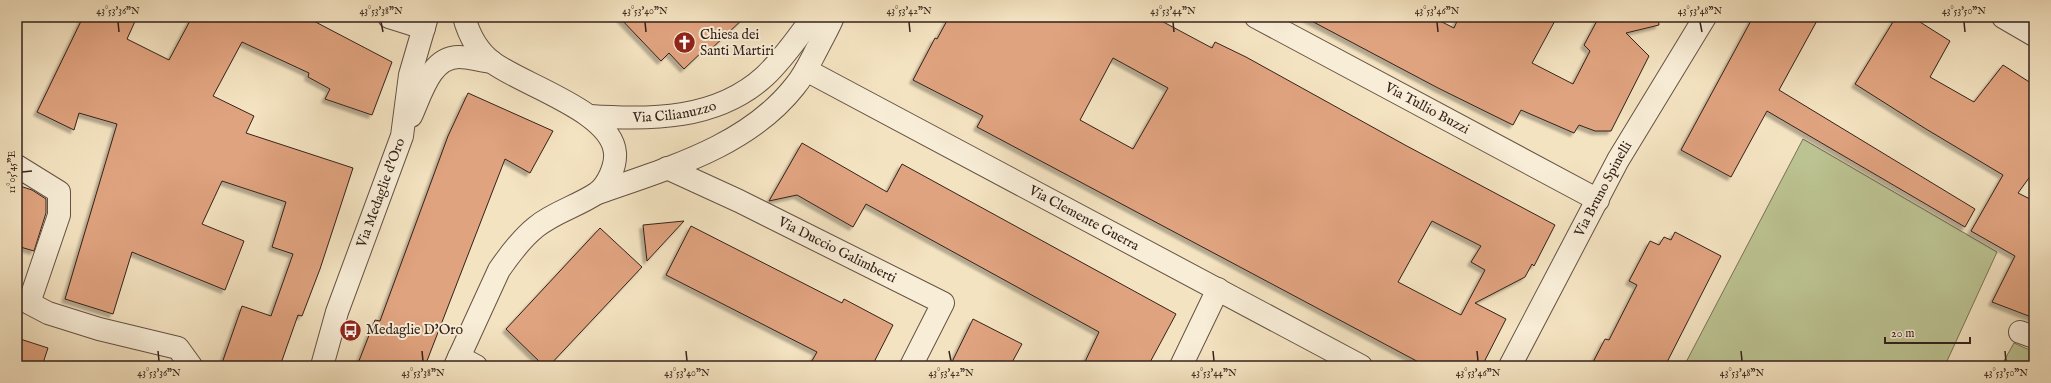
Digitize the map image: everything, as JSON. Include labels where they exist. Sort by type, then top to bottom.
[{"type":"street","points":[[389,17],[426,22]]},
{"type":"street","name":"Via Cilianuzzo","points":[[590,116],[636,119],[683,114],[715,106],[744,92],[765,76],[783,57],[814,17]]},
{"type":"street","points":[[463,363],[499,270],[517,246],[537,226],[556,214],[598,193],[667,168],[730,141],[764,117],[794,87],[806,70],[833,17]]},
{"type":"street","name":"Via Tullio Buzzi","points":[[1256,17],[1598,200]]},
{"type":"street","name":"Via Bruno Spinelli","points":[[1510,366],[1618,160],[1705,17]]},
{"type":"street","points":[[2003,17],[2034,35]]},
{"type":"street","points":[[465,21],[474,42],[492,62],[590,116],[608,134],[615,153],[612,171],[598,193]]},
{"type":"street","name":"Via Medaglie d'Oro","points":[[322,366],[337,312],[402,136],[410,75],[426,22]]},
{"type":"street","points":[[402,136],[433,70],[439,63],[446,59],[458,57],[492,62]]},
{"type":"street","name":"Via Clemente Guerra","points":[[806,70],[1361,366]]},
{"type":"street","points":[[17,166],[59,192],[59,215],[29,303],[48,313],[99,329],[178,348],[191,366]]},
{"type":"street","name":"Via Duccio Galimberti","points":[[667,168],[739,201],[943,304],[911,366]]},
{"type":"street","points":[[1181,366],[1218,289]]},
{"type":"green space","points":[[1803,139],[1997,252],[1947,361],[1958,366],[1684,366]]},
{"type":"green space","points":[[2014,343],[2034,352],[2034,366],[2001,366]]},
{"type":"building","points":[[83,17],[137,17],[127,39],[169,60],[192,17],[306,17],[392,62],[372,115],[325,99],[330,89],[308,77],[309,73],[242,42],[213,96],[254,116],[246,133],[353,168],[320,269],[302,316],[298,315],[280,366],[221,366],[242,306],[271,316],[293,254],[272,247],[286,202],[222,181],[202,224],[244,241],[225,290],[132,252],[113,314],[65,299],[117,124],[79,113],[74,130],[37,112]]},
{"type":"building","name":"Chiesa dei Santi Martiri","points":[[619,17],[745,17],[709,51],[706,48],[684,69],[669,53],[661,61]]},
{"type":"building","points":[[949,17],[1154,17],[1212,48],[1215,42],[1246,57],[1405,145],[1555,225],[1534,266],[1532,264],[1525,277],[1475,303],[1506,319],[1482,366],[1426,366],[977,127],[983,116],[913,80],[935,38],[937,39]],"holes":[[[1113,58],[1168,88],[1133,149],[1080,120]],[[1432,221],[1481,246],[1471,262],[1485,270],[1461,315],[1398,282]]]},
{"type":"building","points":[[1304,17],[1432,17],[1454,28],[1459,17],[1557,17],[1532,63],[1573,84],[1590,51],[1584,45],[1599,17],[1658,17],[1659,25],[1626,33],[1649,56],[1611,131],[1595,131],[1579,125],[1574,133],[1521,110],[1513,125],[1438,88]]},
{"type":"building","points":[[1753,17],[1819,17],[1779,90],[1975,209],[1965,227],[1767,111],[1731,177],[1681,150]]},
{"type":"building","points":[[1896,17],[1912,17],[1950,41],[1930,77],[1974,102],[2003,65],[2034,85],[2034,171],[2018,193],[2034,201],[2034,318],[1992,302],[2015,256],[1971,231],[2003,175],[1855,84]]},
{"type":"building","points":[[468,93],[553,131],[530,173],[505,159],[425,366],[357,366],[375,320],[380,321],[448,136]]},
{"type":"building","points":[[802,143],[887,192],[902,164],[1176,314],[1148,366],[1083,366],[1099,332],[866,204],[853,227],[797,195],[769,201]]},
{"type":"building","points":[[17,185],[32,190],[46,199],[46,213],[34,251],[17,246]]},
{"type":"building","points":[[684,221],[647,261],[643,225]]},
{"type":"building","points":[[691,226],[842,303],[844,299],[893,325],[872,366],[809,366],[817,352],[666,275]]},
{"type":"building","points":[[600,228],[642,267],[549,366],[544,366],[506,329]]},
{"type":"building","points":[[1675,232],[1721,256],[1665,366],[1591,366],[1605,339],[1609,340],[1637,285],[1629,281],[1650,241],[1659,245],[1664,237],[1671,240]]},
{"type":"building","points":[[973,319],[1022,344],[1010,366],[950,366]]},
{"type":"building","points":[[17,338],[48,348],[42,366],[17,366]]},
{"type":"place","name":"Chiesa dei Santi Martiri","points":[[685,43]]},
{"type":"place","name":"Medaglie D'Oro","points":[[351,330]]}]
